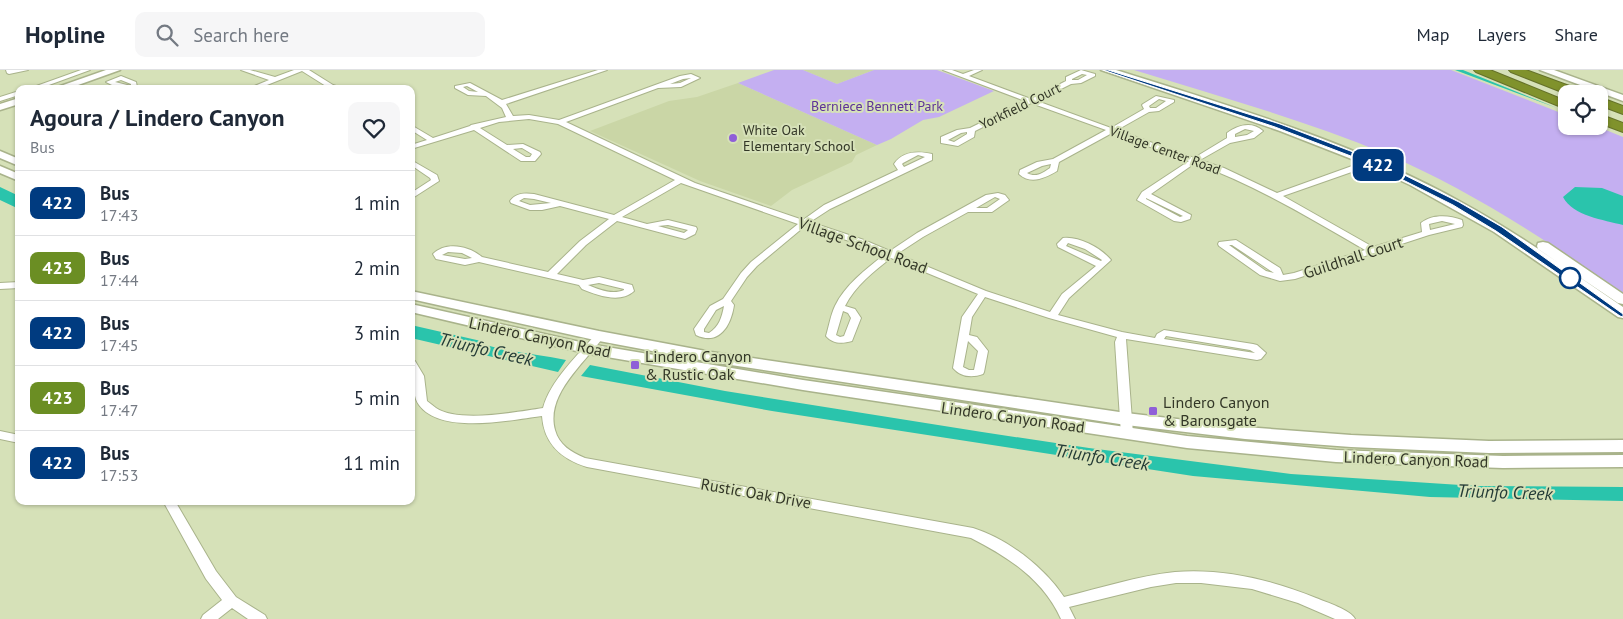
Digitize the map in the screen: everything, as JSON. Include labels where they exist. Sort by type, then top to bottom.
[{"type":"highway","points":[[1480,70],[1558,102]]},
{"type":"highway","points":[[1490,70],[1558,91]]},
{"type":"highway","points":[[1515,70],[1558,90]]},
{"type":"highway","points":[[1608,99],[1623,105]]},
{"type":"highway","points":[[1608,104],[1623,110]]},
{"type":"highway","points":[[1608,114],[1623,120]]},
{"type":"highway","points":[[1608,122],[1623,128]]},
{"type":"street","points":[[9,70],[9,72],[14,72],[25,70]]},
{"type":"street","points":[[42,85],[82,70]]},
{"type":"street","points":[[69,85],[115,70]]},
{"type":"street","points":[[244,70],[273,79]]},
{"type":"street","points":[[259,85],[300,70]]},
{"type":"street","points":[[305,70],[327,85]]},
{"type":"street","points":[[501,103],[604,70]]},
{"type":"street","name":"Village Center Road","points":[[946,70],[1195,160],[1277,196],[1373,251]]},
{"type":"street","points":[[964,76],[979,70]]},
{"type":"street","points":[[1106,70],[1278,125],[1376,160],[1456,204],[1534,252],[1623,314]]},
{"type":"street","points":[[1122,70],[1292,124],[1376,160],[1475,206],[1549,250],[1623,300]]},
{"type":"street","points":[[1545,70],[1623,98]]},
{"type":"street","points":[[415,146],[473,126],[510,118],[542,118],[560,122],[658,86],[688,76],[697,78],[681,85],[658,86]]},
{"type":"street","name":"Yorkfield Court","points":[[971,130],[1070,82]]},
{"type":"street","points":[[0,99],[15,94]]},
{"type":"street","points":[[485,94],[501,103],[509,111],[510,118]]},
{"type":"street","points":[[0,107],[15,102]]},
{"type":"street","points":[[1055,161],[1148,110]]},
{"type":"street","name":"Village School Road","points":[[560,122],[681,180],[892,254],[983,293],[1052,316],[1122,335],[1159,342],[1257,357],[1261,353],[1253,347],[1164,334],[1160,336],[1159,342]]},
{"type":"street","points":[[473,126],[506,147]]},
{"type":"street","points":[[415,129],[432,140]]},
{"type":"street","points":[[1145,194],[1187,215],[1187,217],[1176,220],[1141,200],[1145,194],[1195,160],[1231,139]]},
{"type":"street","points":[[0,154],[15,161]]},
{"type":"street","points":[[1277,196],[1376,160]]},
{"type":"street","points":[[415,165],[434,178],[435,181],[415,194]]},
{"type":"street","points":[[0,169],[15,176]]},
{"type":"street","points":[[726,301],[754,264],[804,223],[827,207],[902,170]]},
{"type":"street","points":[[550,276],[581,245],[615,218],[645,198],[681,180]]},
{"type":"street","points":[[558,204],[647,226]]},
{"type":"street","points":[[840,307],[848,293],[860,280],[892,254],[966,210]]},
{"type":"street","name":"Guildhall Court","points":[[1280,278],[1277,270],[1233,242],[1222,244],[1263,273],[1280,278],[1294,276],[1426,233]]},
{"type":"street","points":[[1534,252],[1549,250]]},
{"type":"street","points":[[479,260],[583,283]]},
{"type":"street","points":[[1052,316],[1065,296],[1102,265]]},
{"type":"street","points":[[0,286],[15,285]]},
{"type":"street","points":[[964,337],[967,317],[983,293]]},
{"type":"street","name":"Lindero Canyon Road","points":[[415,296],[594,343]]},
{"type":"street","name":"Lindero Canyon Road","points":[[415,309],[803,386],[1126,426],[1351,441],[1489,446],[1623,446]]},
{"type":"street","points":[[1122,335],[1120,342],[1126,426]]},
{"type":"street","points":[[415,368],[419,374],[422,402],[429,410],[440,415],[454,418],[480,419],[547,411],[552,398],[568,374],[594,343]]},
{"type":"street","name":"Rustic Oak Drive","points":[[547,411],[552,438],[562,450],[579,461],[973,533],[1005,549],[1040,575],[1062,603],[1068,619]]},
{"type":"street","name":"Lindero Canyon Road","points":[[1126,426],[1187,442],[1336,456],[1502,462],[1623,461]]},
{"type":"street","points":[[0,435],[15,438]]},
{"type":"street","points":[[1489,446],[1502,462]]},
{"type":"street","points":[[171,505],[211,575],[231,600],[260,619]]},
{"type":"street","points":[[1062,603],[1153,580],[1200,578],[1229,580],[1276,590],[1326,607],[1348,619]]},
{"type":"street","points":[[208,619],[231,600]]},
{"type":"shaded area","points":[[803,70],[874,70],[837,84]]},
{"type":"shaded area","name":"White Oak Elementary School","points":[[738,83],[877,145],[856,155],[852,162],[792,190],[771,206],[700,181],[590,131],[669,101],[697,97]]},
{"type":"green space","name":"Berniece Bennett Park","points":[[774,70],[803,70],[837,84],[874,70],[937,70],[994,91],[939,117],[923,120],[877,145],[738,83]]},
{"type":"green space","points":[[1134,70],[1451,70],[1558,112],[1558,135],[1608,135],[1608,131],[1623,137],[1623,294],[1508,218],[1417,168],[1324,130]]},
{"type":"water","points":[[1455,70],[1463,70],[1557,108]]},
{"type":"water","points":[[0,187],[15,194],[15,207],[0,200]]},
{"type":"water","points":[[1575,187],[1602,188],[1623,196],[1623,225],[1598,219],[1574,209],[1563,197]]},
{"type":"water","name":"Triunfo Creek","points":[[415,326],[481,341],[483,344],[504,349],[566,360],[558,372],[415,339]]},
{"type":"water","name":"Triunfo Creek","points":[[590,365],[725,391],[1089,448],[1291,474],[1476,486],[1623,487],[1623,501],[1430,497],[1193,476],[772,411],[581,376]]},
{"type":"bus line","name":"422","points":[[1106,70],[1306,135],[1417,183],[1499,229],[1623,314]]},
{"type":"place","name":"White Oak Elementary School","points":[[733,138]]},
{"type":"place","name":"Lindero Canyon & Rustic Oak","points":[[635,365]]},
{"type":"place","name":"Lindero Canyon & Baronsgate","points":[[1153,411]]}]
